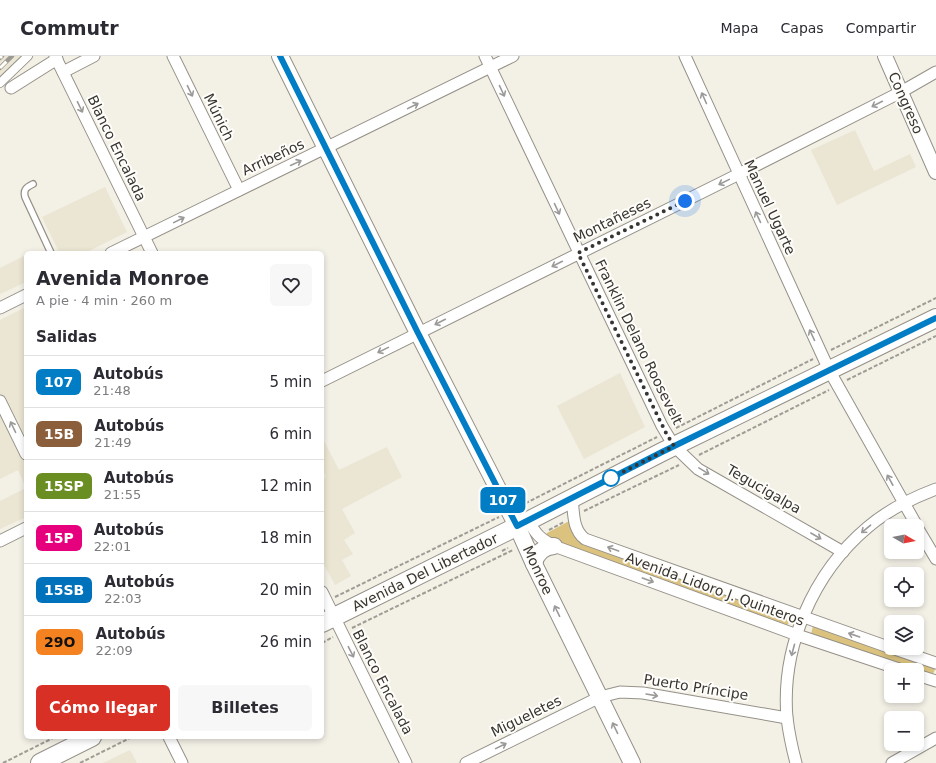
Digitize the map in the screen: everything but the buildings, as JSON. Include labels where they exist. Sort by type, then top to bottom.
[{"type":"main road","name":"Monroe","points":[[280,56],[418,333],[518,519],[531,539],[534,564],[632,763]]},
{"type":"main road","name":"Avenida Del Libertador","points":[[328,620],[518,519],[572,498],[670,439],[829,370],[936,318]]},
{"type":"main road","points":[[534,564],[535,559],[542,550],[554,546]]},
{"type":"main road","points":[[40,763],[88,739]]},
{"type":"street","points":[[0,83],[28,56]]},
{"type":"street","points":[[63,72],[94,56]]},
{"type":"street","name":"Múnich","points":[[173,56],[239,190]]},
{"type":"street","name":"Franklin Delano Roosevelt","points":[[485,56],[578,253],[670,439]]},
{"type":"street","name":"Arribeños","points":[[115,251],[513,56]]},
{"type":"street","name":"Manuel Ugarte","points":[[685,56],[829,370],[913,519]]},
{"type":"street","name":"Congreso","points":[[885,56],[936,172]]},
{"type":"street","points":[[11,88],[56,58]]},
{"type":"street","name":"Blanco Encalada","points":[[56,58],[151,251]]},
{"type":"street","name":"Montañeses","points":[[324,380],[739,174],[901,92],[936,72]]},
{"type":"street","points":[[0,308],[24,296]]},
{"type":"street","points":[[0,400],[24,450]]},
{"type":"street","name":"Tegucigalpa","points":[[670,439],[698,468],[843,552]]},
{"type":"street","points":[[796,763],[787,718],[787,686],[792,653],[797,635],[803,617],[814,594],[825,575],[843,552],[868,527],[903,503],[936,489]]},
{"type":"street","name":"Avenida Lidoro J. Quinteros","points":[[572,498],[576,529],[579,535],[585,539],[884,646]]},
{"type":"street","points":[[0,540],[24,529]]},
{"type":"street","name":"Manuel Ugarte","points":[[924,538],[936,559]]},
{"type":"street","name":"Avenida Lidoro J. Quinteros","points":[[531,539],[542,540],[554,546],[797,635],[884,664]]},
{"type":"street","name":"Blanco Encalada","points":[[324,597],[328,620],[341,633],[406,763]]},
{"type":"street","name":"Avenida Lidoro J. Quinteros","points":[[912,655],[936,663]]},
{"type":"street","points":[[924,677],[936,681]]},
{"type":"street","name":"Puerto Príncipe","points":[[600,697],[620,692],[643,693],[787,718]]},
{"type":"street","name":"Migueletes","points":[[466,763],[600,697]]},
{"type":"street","points":[[892,763],[936,738]]},
{"type":"street","points":[[170,739],[182,763]]},
{"type":"lane","points":[[33,184],[26,188],[24,192],[25,197],[50,251]]},
{"type":"path","points":[[324,642],[689,460],[829,370],[936,298]]},
{"type":"path","points":[[324,597],[518,519],[670,439],[829,370],[936,336]]},
{"type":"path","points":[[502,551],[508,548]]},
{"type":"path","points":[[3,763],[51,739]]},
{"type":"path","points":[[80,763],[128,739]]},
{"type":"shaded area","points":[[0,56],[34,56],[0,88]]},
{"type":"shaded area","points":[[855,130],[874,171],[910,154],[916,167],[837,205],[811,150]]},
{"type":"shaded area","points":[[105,187],[127,232],[89,251],[56,251],[58,250],[42,217]]},
{"type":"shaded area","points":[[24,256],[24,283],[0,294],[0,268]]},
{"type":"shaded area","points":[[24,308],[24,484],[18,470],[0,479],[0,320]]},
{"type":"shaded area","points":[[620,373],[645,427],[584,459],[557,406]]},
{"type":"shaded area","points":[[324,441],[339,470],[387,447],[402,477],[342,509],[355,533],[344,540],[353,554],[342,560],[351,576],[335,585],[324,565],[324,478],[326,477],[324,473]]},
{"type":"shaded area","points":[[24,489],[24,518],[0,529],[0,501]]},
{"type":"shaded area","points":[[571,520],[572,533],[584,544],[790,617],[788,625],[548,541],[546,536],[547,533]]},
{"type":"shaded area","points":[[813,626],[884,650],[884,655],[900,655],[924,663],[895,663],[811,634]]},
{"type":"shaded area","points":[[924,663],[936,667],[932,676],[924,673]]},
{"type":"shaded area","points":[[130,750],[137,763],[103,763]]},
{"type":"railway","points":[[0,68],[12,56]]},
{"type":"bus line","name":"107","points":[[280,56],[418,333],[517,526],[662,452],[936,318]]},
{"type":"route","points":[[611,478],[674,446],[666,433],[578,253],[685,201]]}]
